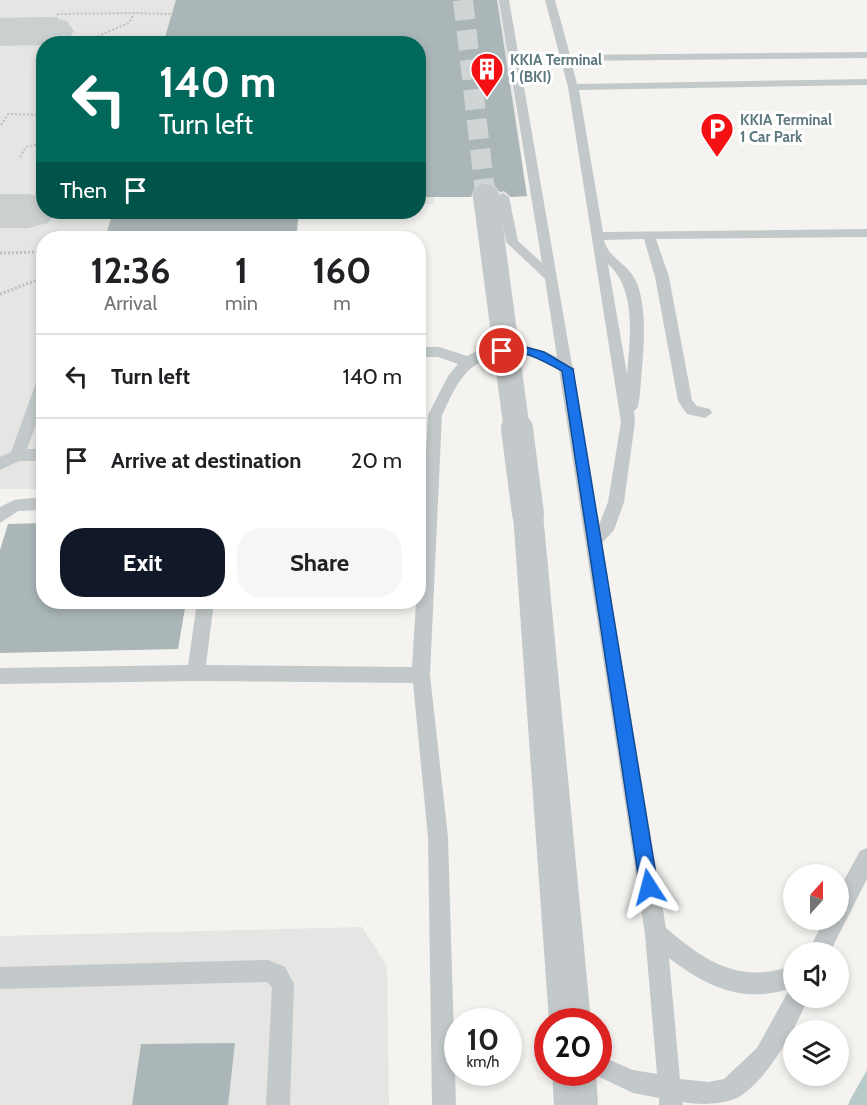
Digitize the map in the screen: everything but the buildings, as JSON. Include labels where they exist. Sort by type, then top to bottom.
[{"type":"street","points":[[494,197],[528,514],[569,1008]]},
{"type":"street","points":[[575,1086],[576,1105]]},
{"type":"lane","points":[[504,0],[567,369],[656,934],[671,1097]]},
{"type":"lane","points":[[550,0],[573,87],[628,423]]},
{"type":"lane","points":[[573,87],[626,72],[867,55]]},
{"type":"lane","points":[[564,58],[626,72],[867,82]]},
{"type":"lane","points":[[494,197],[512,242],[551,278]]},
{"type":"lane","points":[[599,242],[650,236],[867,233]]},
{"type":"lane","points":[[650,236],[662,277],[685,401],[692,410],[705,413]]},
{"type":"lane","points":[[594,540],[608,526],[616,502],[636,358],[633,297],[629,281],[599,242]]},
{"type":"lane","points":[[426,452],[435,415],[455,376],[468,362],[483,353],[522,350],[540,354],[567,369]]},
{"type":"lane","points":[[426,352],[439,352],[468,362]]},
{"type":"lane","points":[[17,455],[36,402]]},
{"type":"lane","points":[[0,464],[17,455],[36,455]]},
{"type":"lane","points":[[0,517],[6,510],[17,504],[36,504]]},
{"type":"lane","points":[[196,673],[204,609]]},
{"type":"lane","points":[[422,609],[421,675],[438,837],[444,1105]]},
{"type":"lane","points":[[0,676],[196,673],[421,675]]},
{"type":"lane","points":[[849,893],[867,858]]},
{"type":"lane","points":[[656,934],[684,958],[712,974],[746,986],[783,982]]},
{"type":"lane","points":[[0,978],[268,971],[277,975],[283,984],[278,1105]]},
{"type":"lane","points":[[612,1072],[671,1097],[708,1094],[730,1089],[765,1056],[791,1008]]},
{"type":"path","points":[[98,36],[129,23],[134,13]]},
{"type":"path","points":[[56,19],[58,14],[171,14]]},
{"type":"path","points":[[1,125],[8,114],[36,115]]},
{"type":"path","points":[[20,158],[26,147],[36,144]]},
{"type":"path","points":[[0,253],[36,252]]},
{"type":"path","points":[[0,294],[36,280]]},
{"type":"shaded area","points":[[0,0],[501,0],[527,197],[434,197],[434,204],[426,204],[426,36],[36,36],[36,219],[298,219],[297,231],[36,231],[36,489],[0,489]]},
{"type":"shaded area","points":[[362,927],[387,966],[389,1105],[0,1105],[0,936]]},
{"type":"shaded area","points":[[867,1070],[867,1105],[848,1105],[850,1100]]},
{"type":"taxiway","points":[[0,32],[51,31]]},
{"type":"taxiway","points":[[0,211],[28,211]]},
{"type":"tunnel","points":[[463,0],[485,192]]},
{"type":"tunnel","points":[[485,190],[486,197]]},
{"type":"place","name":"KKIA Terminal 1 (BKI)","points":[[487,98]]},
{"type":"place","name":"KKIA Terminal 1 Car Park","points":[[717,158]]},
{"type":"route","points":[[502,351],[522,350],[540,354],[567,369],[649,887]]}]
